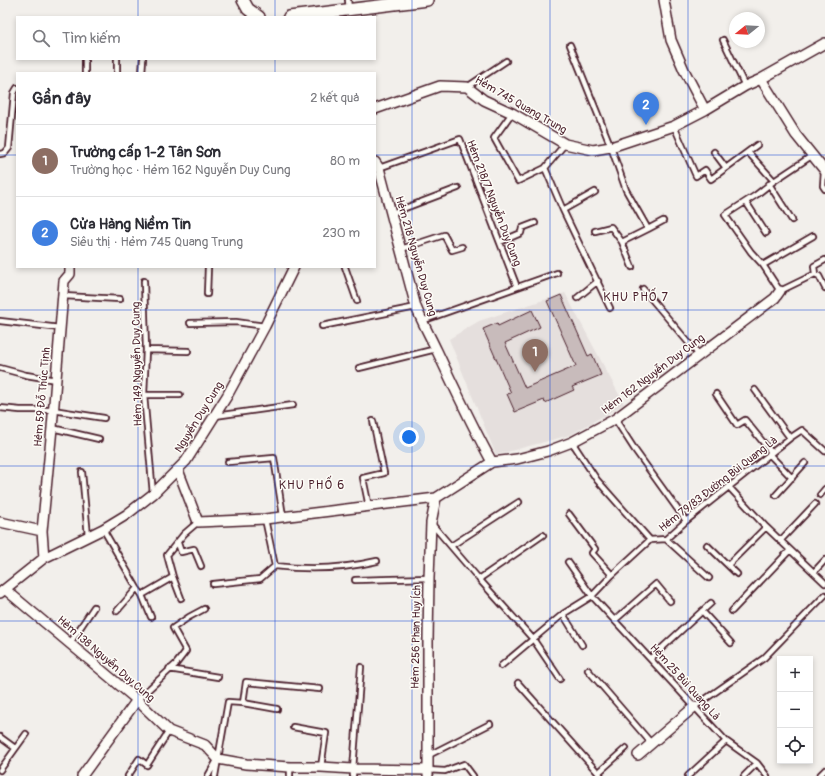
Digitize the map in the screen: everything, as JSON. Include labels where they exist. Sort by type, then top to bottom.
[{"type":"street","points":[[243,0],[248,9],[258,16]]},
{"type":"street","points":[[294,16],[348,5],[427,0]]},
{"type":"street","points":[[664,0],[671,40],[684,70],[705,110]]},
{"type":"street","name":"Hẻm 745 Quang Trung","points":[[376,109],[440,86],[467,87],[484,100],[512,113],[565,144],[594,150],[611,147],[674,126],[825,43]]},
{"type":"street","points":[[761,79],[796,135],[825,171]]},
{"type":"street","name":"Hẻm 218 Nguyễn Duy Cung","points":[[377,165],[392,213],[416,307],[461,403],[492,462]]},
{"type":"street","name":"Hẻm 59 Đỗ Thúc Tịnh","points":[[44,558],[42,531],[64,281],[70,274],[70,268]]},
{"type":"street","name":"Nguyễn Duy Cung","points":[[3,592],[44,558],[103,529],[126,515],[153,494],[178,470],[192,454],[215,416],[265,326],[294,268]]},
{"type":"street","name":"Hẻm 162 Nguyễn Duy Cung","points":[[198,522],[265,519],[436,498],[492,462],[517,459],[548,451],[572,442],[614,419],[775,298],[780,291]]},
{"type":"street","points":[[178,470],[198,522]]},
{"type":"street","name":"Hẻm 256 Phan Huy Ích","points":[[428,773],[430,578],[432,523],[436,498]]},
{"type":"street","points":[[0,522],[42,531]]},
{"type":"street","name":"Hẻm 138 Nguyễn Duy Cung","points":[[3,592],[70,643],[137,700],[169,731],[205,745],[218,759]]},
{"type":"street","points":[[82,776],[137,700]]},
{"type":"street","points":[[638,755],[694,707]]},
{"type":"street","points":[[218,759],[290,772],[321,767],[353,773],[428,773]]},
{"type":"lane","points":[[723,40],[745,86]]},
{"type":"lane","points":[[570,45],[611,147],[626,190],[648,230]]},
{"type":"lane","points":[[84,72],[85,60]]},
{"type":"lane","points":[[117,60],[117,72]]},
{"type":"lane","points":[[142,72],[143,60]]},
{"type":"lane","points":[[467,87],[506,61]]},
{"type":"lane","points":[[0,154],[5,153],[8,148],[14,93],[16,90]]},
{"type":"lane","points":[[512,113],[494,138],[518,181],[545,168],[565,144]]},
{"type":"lane","points":[[674,126],[696,176],[705,170],[711,179],[757,145]]},
{"type":"lane","name":"Hẻm 218/7 Nguyễn Duy Cung","points":[[377,165],[460,139],[517,287]]},
{"type":"lane","points":[[714,152],[726,168]]},
{"type":"lane","points":[[748,152],[774,180]]},
{"type":"lane","points":[[780,291],[763,265],[751,252],[725,215],[746,202],[774,180],[813,155]]},
{"type":"lane","points":[[545,168],[563,210],[610,308]]},
{"type":"lane","points":[[825,171],[823,186],[825,190]]},
{"type":"lane","points":[[769,184],[792,220]]},
{"type":"lane","points":[[392,213],[458,188]]},
{"type":"lane","points":[[563,210],[595,192]]},
{"type":"lane","points":[[746,202],[766,233]]},
{"type":"lane","points":[[622,242],[663,221]]},
{"type":"lane","points":[[500,242],[521,233],[522,228],[535,223]]},
{"type":"lane","points":[[595,231],[611,227],[622,242],[632,267]]},
{"type":"lane","points":[[401,249],[444,235],[452,250],[462,247]]},
{"type":"lane","points":[[763,265],[813,236]]},
{"type":"lane","points":[[825,260],[814,266],[815,274],[819,276],[825,288]]},
{"type":"lane","points":[[207,294],[208,268]]},
{"type":"lane","points":[[345,268],[357,301]]},
{"type":"lane","points":[[422,321],[557,273]]},
{"type":"lane","name":"Hẻm 162 Nguyễn Duy Cung","points":[[780,291],[815,274]]},
{"type":"lane","name":"Hẻm 149 Nguyễn Duy Cung","points":[[144,281],[146,350],[144,395],[153,494]]},
{"type":"lane","points":[[577,298],[598,281]]},
{"type":"lane","points":[[643,289],[699,355]]},
{"type":"lane","points":[[63,296],[120,299]]},
{"type":"lane","points":[[322,326],[416,307]]},
{"type":"lane","points":[[0,321],[60,328]]},
{"type":"lane","points":[[190,323],[236,322],[265,326]]},
{"type":"lane","points":[[146,350],[188,351]]},
{"type":"lane","points":[[359,368],[436,350]]},
{"type":"lane","points":[[0,368],[56,380]]},
{"type":"lane","points":[[755,390],[790,438]]},
{"type":"lane","points":[[716,394],[737,424],[745,420],[770,453],[792,478]]},
{"type":"lane","points":[[144,395],[180,395]]},
{"type":"lane","points":[[215,416],[293,404]]},
{"type":"lane","points":[[0,408],[20,410],[53,410],[104,418]]},
{"type":"lane","points":[[614,419],[686,521]]},
{"type":"lane","points":[[369,507],[363,478],[384,473],[373,421]]},
{"type":"lane","points":[[52,428],[99,439]]},
{"type":"lane","name":"Hẻm 79/83 Đường Bùi Quang Là","points":[[501,666],[563,614],[592,596],[612,575],[650,540],[666,539],[770,453],[802,430],[825,451]]},
{"type":"lane","points":[[572,442],[597,480],[650,540]]},
{"type":"lane","points":[[228,462],[274,458],[283,516]]},
{"type":"lane","points":[[776,495],[805,463]]},
{"type":"lane","points":[[82,472],[88,536]]},
{"type":"lane","points":[[729,487],[780,541],[825,583]]},
{"type":"lane","points":[[820,495],[825,489]]},
{"type":"lane","points":[[451,546],[519,502]]},
{"type":"lane","points":[[780,541],[815,504]]},
{"type":"lane","points":[[568,514],[595,549],[592,553],[612,575]]},
{"type":"lane","points":[[265,519],[275,566]]},
{"type":"lane","points":[[181,598],[167,555],[184,534],[198,522]]},
{"type":"lane","points":[[432,523],[479,579],[533,639],[560,679]]},
{"type":"lane","points":[[728,565],[766,526]]},
{"type":"lane","points":[[103,529],[142,595],[151,617]]},
{"type":"lane","points":[[479,579],[543,535]]},
{"type":"lane","points":[[666,539],[709,578]]},
{"type":"lane","points":[[178,543],[181,552],[194,549],[201,566]]},
{"type":"lane","points":[[707,545],[737,574]]},
{"type":"lane","points":[[732,611],[790,550]]},
{"type":"lane","points":[[814,572],[825,560]]},
{"type":"lane","points":[[213,584],[260,579],[275,566],[300,569],[346,567],[377,561]]},
{"type":"lane","name":"Hẻm 25 Bùi Quang Là","points":[[568,562],[592,596],[651,658],[694,707],[726,741],[757,763],[768,776]]},
{"type":"lane","points":[[142,595],[173,577]]},
{"type":"lane","points":[[355,580],[430,578]]},
{"type":"lane","points":[[616,620],[656,584],[670,602]]},
{"type":"lane","points":[[117,611],[137,588]]},
{"type":"lane","points":[[694,707],[764,658],[825,596]]},
{"type":"lane","points":[[651,658],[711,603]]},
{"type":"lane","points":[[70,643],[94,607]]},
{"type":"lane","points":[[137,700],[176,664],[186,651],[173,628],[188,616],[204,609]]},
{"type":"lane","points":[[702,611],[731,643]]},
{"type":"lane","points":[[563,614],[582,645]]},
{"type":"lane","points":[[353,773],[361,667]]},
{"type":"lane","points":[[169,669],[218,678]]},
{"type":"lane","points":[[588,670],[652,744]]},
{"type":"lane","points":[[243,703],[246,682],[320,689]]},
{"type":"lane","points":[[518,683],[600,774],[626,748]]},
{"type":"lane","points":[[215,776],[228,702],[277,709]]},
{"type":"lane","points":[[427,756],[490,724]]},
{"type":"lane","points":[[293,727],[326,733],[321,767]]},
{"type":"lane","points":[[128,776],[139,759],[147,765],[169,731]]},
{"type":"lane","points":[[0,770],[26,734]]},
{"type":"lane","points":[[0,737],[15,748]]},
{"type":"lane","points":[[688,776],[726,741]]},
{"type":"lane","points":[[208,776],[218,759]]},
{"type":"lane","points":[[744,776],[757,763]]},
{"type":"lane","points":[[428,773],[445,771],[464,764],[473,776]]},
{"type":"lane","points":[[819,776],[825,770]]},
{"type":"shaded area","points":[[565,293],[624,404],[570,435],[496,455],[449,339],[479,321]]},
{"type":"building","points":[[561,295],[588,356],[592,354],[601,375],[572,387],[574,390],[545,403],[544,400],[515,412],[507,394],[511,393],[483,329],[497,323],[498,326],[532,310],[540,327],[505,343],[525,388],[576,366],[547,301]]},
{"type":"place","name":"Cửa Hàng Niềm Tin","points":[[646,125]]},
{"type":"place","name":"Trường cấp 1-2 Tân Sơn","points":[[535,372]]},
{"type":"district","name":"KHU PHỐ 7","points":[[636,297]]},
{"type":"district","name":"KHU PHỐ 6","points":[[312,485]]}]
